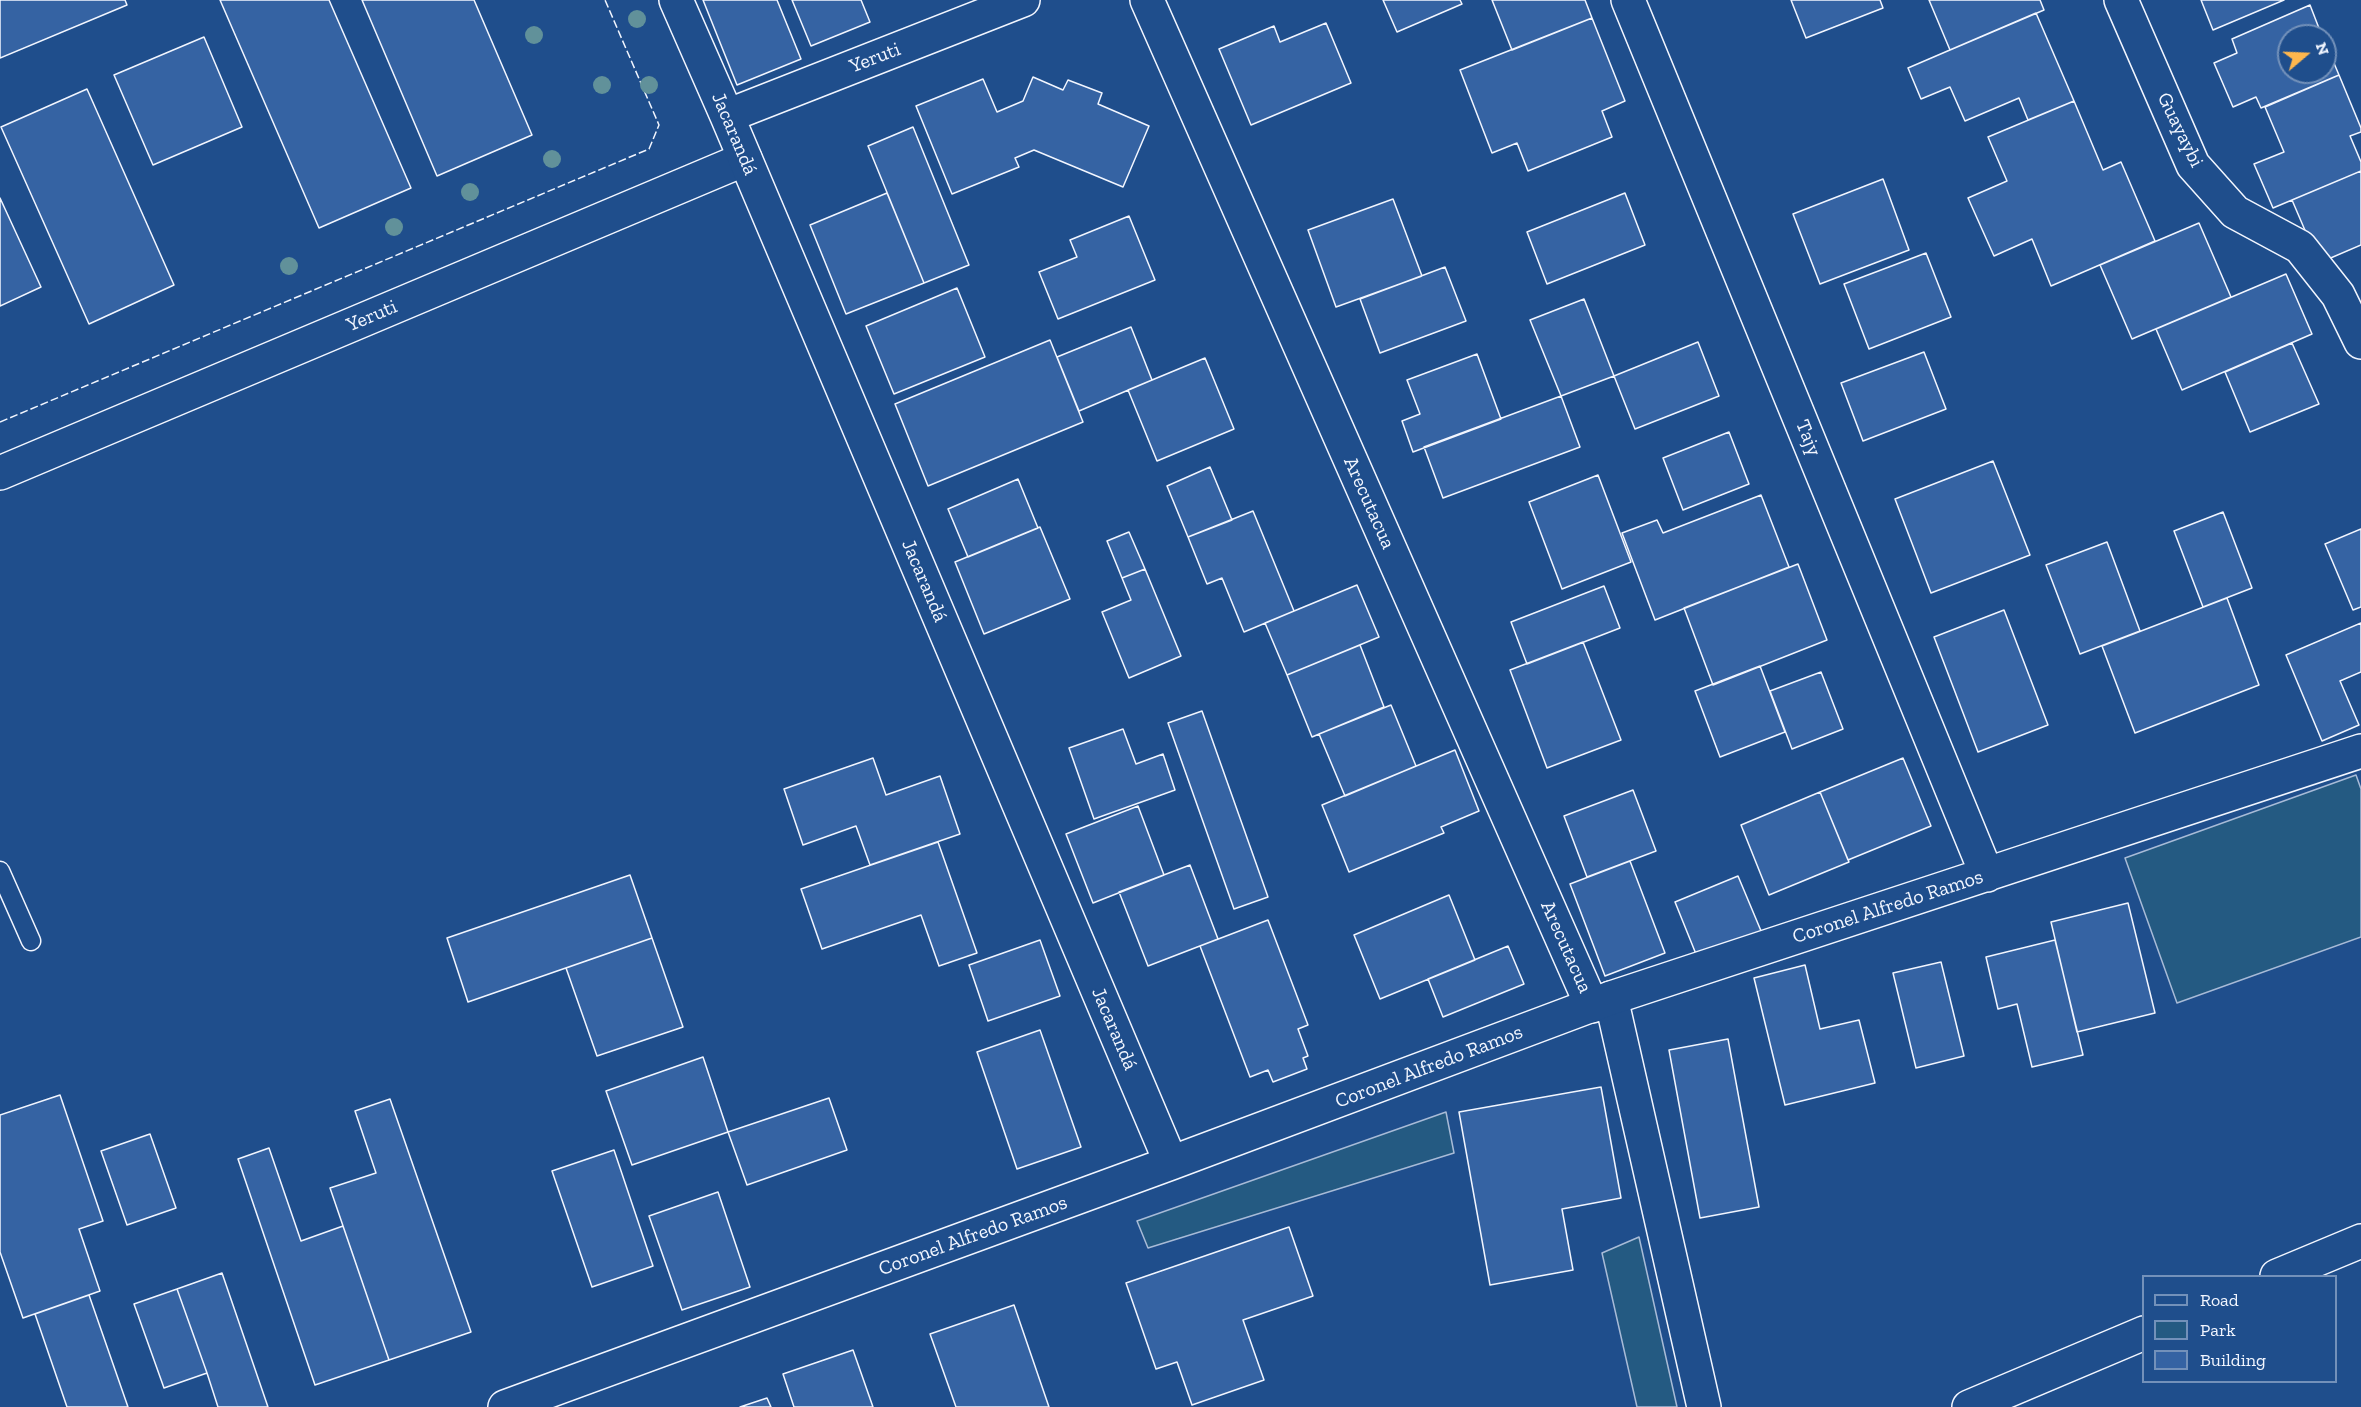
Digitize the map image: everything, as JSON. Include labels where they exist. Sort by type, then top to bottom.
[{"type":"street","name":"Jacarandá","points":[[676,0],[728,116],[1171,1163]]},
{"type":"street","name":"Yeruti","points":[[728,116],[1023,0]]},
{"type":"street","name":"Arecutacua","points":[[1147,0],[1602,1002],[1704,1407]]},
{"type":"street","name":"Tajy","points":[[1629,0],[1987,875]]},
{"type":"street","name":"Guayaybi","points":[[2121,0],[2193,165],[2235,212],[2300,247],[2338,295],[2361,342]]},
{"type":"street","name":"Yeruti","points":[[0,473],[745,159]]},
{"type":"street","name":"Coronel Alfredo Ramos","points":[[505,1407],[1602,1002],[2361,751]]},
{"type":"street","points":[[2279,1275],[2361,1241]]},
{"type":"street","points":[[1969,1407],[2142,1334]]},
{"type":"lane","points":[[0,871],[31,941]]},
{"type":"green space","points":[[2356,775],[2361,789],[2361,937],[2177,1003],[2125,858]]},
{"type":"green space","points":[[1446,1112],[1454,1153],[1148,1248],[1137,1221]]},
{"type":"green space","points":[[1639,1237],[1677,1407],[1637,1407],[1602,1253]]},
{"type":"building","points":[[0,0],[125,0],[127,5],[0,58]]},
{"type":"building","points":[[220,0],[329,0],[411,188],[319,228]]},
{"type":"building","points":[[362,0],[474,0],[532,135],[437,176]]},
{"type":"building","points":[[703,0],[777,0],[801,59],[737,85]]},
{"type":"building","points":[[792,0],[861,0],[870,22],[811,46]]},
{"type":"building","points":[[1383,0],[1460,0],[1462,4],[1397,32]]},
{"type":"building","points":[[1492,0],[1585,0],[1592,18],[1512,50]]},
{"type":"building","points":[[1791,0],[1880,0],[1883,8],[1806,38]]},
{"type":"building","points":[[1929,0],[2040,0],[2044,10],[1950,50]]},
{"type":"building","points":[[2201,0],[2284,0],[2213,30]]},
{"type":"building","points":[[2310,5],[2317,24],[2277,24],[2277,84],[2318,84],[2261,108],[2256,97],[2233,107],[2214,63],[2237,53],[2232,39]]},
{"type":"building","points":[[2036,13],[2074,101],[2028,120],[2019,98],[1965,121],[1950,87],[1921,99],[1908,68]]},
{"type":"building","points":[[1592,18],[1625,101],[1602,111],[1612,137],[1528,171],[1517,143],[1492,153],[1460,70]]},
{"type":"building","points":[[1326,23],[1351,83],[1251,125],[1219,49],[1274,26],[1280,42]]},
{"type":"building","points":[[204,37],[242,127],[153,165],[114,75]]},
{"type":"building","points":[[2339,75],[2361,128],[2361,132],[2350,136],[2361,162],[2361,171],[2273,208],[2254,164],[2284,152],[2265,107],[2318,84],[2337,84]]},
{"type":"building","points":[[1033,77],[1063,90],[1068,80],[1102,93],[1098,104],[1149,126],[1123,187],[1034,150],[1015,158],[1019,167],[952,194],[916,106],[983,79],[997,112],[1023,101]]},
{"type":"building","points":[[87,89],[174,285],[89,324],[1,127]]},
{"type":"building","points":[[2074,101],[2103,170],[2121,162],[2155,241],[2051,286],[2032,239],[1994,256],[1968,198],[2007,181],[1988,137]]},
{"type":"building","points":[[913,127],[969,265],[924,283],[868,146]]},
{"type":"building","points":[[2361,171],[2361,245],[2319,263],[2292,200]]},
{"type":"building","points":[[1883,179],[1909,250],[1820,284],[1793,214]]},
{"type":"building","points":[[887,193],[924,283],[846,314],[810,225]]},
{"type":"building","points":[[1625,193],[1645,245],[1547,284],[1527,232]]},
{"type":"building","points":[[0,198],[41,287],[0,306]]},
{"type":"building","points":[[1393,199],[1422,276],[1336,307],[1308,230]]},
{"type":"building","points":[[1129,216],[1155,280],[1058,319],[1039,272],[1077,257],[1070,240]]},
{"type":"building","points":[[2199,223],[2231,297],[2132,339],[2100,265]]},
{"type":"building","points":[[1926,253],[1951,317],[1869,349],[1844,284]]},
{"type":"building","points":[[1445,267],[1466,321],[1380,353],[1360,299]]},
{"type":"building","points":[[2286,274],[2312,334],[2182,390],[2156,329]]},
{"type":"building","points":[[957,288],[985,357],[894,394],[866,326]]},
{"type":"building","points":[[1584,299],[1614,376],[1561,396],[1530,320]]},
{"type":"building","points":[[1131,327],[1152,380],[1079,411],[1057,357]]},
{"type":"building","points":[[1050,340],[1083,422],[928,486],[895,404]]},
{"type":"building","points":[[1698,342],[1719,396],[1635,429],[1614,376]]},
{"type":"building","points":[[2292,343],[2319,404],[2250,432],[2225,372]]},
{"type":"building","points":[[1924,352],[1946,409],[1863,441],[1841,383]]},
{"type":"building","points":[[1477,354],[1501,419],[1413,452],[1402,421],[1420,414],[1407,380]]},
{"type":"building","points":[[1205,358],[1234,429],[1157,461],[1128,390]]},
{"type":"building","points":[[1561,396],[1580,447],[1443,498],[1424,447]]},
{"type":"building","points":[[1729,432],[1749,484],[1683,510],[1663,458]]},
{"type":"building","points":[[1993,461],[2030,555],[1931,593],[1895,499]]},
{"type":"building","points":[[1210,467],[1232,520],[1188,537],[1167,486]]},
{"type":"building","points":[[1598,475],[1631,562],[1562,589],[1529,502]]},
{"type":"building","points":[[1018,479],[1038,528],[968,557],[948,509]]},
{"type":"building","points":[[1761,495],[1789,567],[1655,620],[1622,533],[1657,520],[1663,533]]},
{"type":"building","points":[[1253,511],[1294,611],[1244,632],[1222,578],[1207,584],[1188,537]]},
{"type":"building","points":[[2223,512],[2252,588],[2203,607],[2174,531]]},
{"type":"building","points":[[1040,527],[1070,599],[984,634],[955,562]]},
{"type":"building","points":[[2361,529],[2361,607],[2353,610],[2325,544]]},
{"type":"building","points":[[1129,532],[1145,569],[1122,578],[1107,541]]},
{"type":"building","points":[[2107,542],[2140,631],[2080,654],[2046,565]]},
{"type":"building","points":[[1798,564],[1827,640],[1713,685],[1684,608]]},
{"type":"building","points":[[1145,569],[1181,656],[1129,678],[1102,612],[1131,600],[1122,578]]},
{"type":"building","points":[[1357,585],[1379,637],[1287,675],[1265,623]]},
{"type":"building","points":[[1604,586],[1620,628],[1527,664],[1511,622]]},
{"type":"building","points":[[2227,598],[2259,685],[2135,733],[2102,646]]},
{"type":"building","points":[[2004,610],[2048,725],[1978,752],[1934,637]]},
{"type":"building","points":[[2361,623],[2361,672],[2340,681],[2359,725],[2322,741],[2286,655]]},
{"type":"building","points":[[1583,642],[1621,740],[1547,768],[1510,670]]},
{"type":"building","points":[[1360,645],[1384,707],[1312,737],[1287,675]]},
{"type":"building","points":[[1760,666],[1785,732],[1720,757],[1695,691]]},
{"type":"building","points":[[1821,672],[1843,729],[1792,749],[1770,691]]},
{"type":"building","points":[[1391,705],[1416,766],[1345,796],[1319,734]]},
{"type":"building","points":[[1202,711],[1268,897],[1234,909],[1168,723]]},
{"type":"building","points":[[1123,729],[1136,764],[1163,754],[1175,790],[1094,819],[1069,748]]},
{"type":"building","points":[[1455,750],[1479,811],[1441,827],[1444,833],[1349,872],[1322,805]]},
{"type":"building","points":[[873,758],[886,795],[940,776],[960,834],[870,865],[856,826],[803,845],[784,789]]},
{"type":"building","points":[[1903,758],[1931,826],[1848,860],[1820,792]]},
{"type":"building","points":[[1633,790],[1656,851],[1587,877],[1564,816]]},
{"type":"building","points":[[1820,792],[1849,862],[1769,895],[1741,825]]},
{"type":"building","points":[[1138,806],[1164,875],[1093,903],[1066,834]]},
{"type":"building","points":[[938,842],[977,953],[939,966],[921,915],[822,949],[801,889]]},
{"type":"building","points":[[1630,861],[1665,953],[1605,976],[1570,884]]},
{"type":"building","points":[[1190,865],[1218,939],[1148,966],[1119,892]]},
{"type":"building","points":[[630,875],[652,938],[468,1002],[447,938]]},
{"type":"building","points":[[1738,876],[1764,938],[1700,964],[1675,902]]},
{"type":"building","points":[[1449,895],[1475,960],[1380,999],[1354,935]]},
{"type":"building","points":[[2128,903],[2155,1013],[2077,1032],[2051,922]]},
{"type":"building","points":[[1268,920],[1308,1025],[1298,1029],[1308,1056],[1303,1058],[1307,1069],[1273,1082],[1268,1070],[1250,1077],[1200,946]]},
{"type":"building","points":[[652,938],[683,1027],[597,1056],[566,968]]},
{"type":"building","points":[[1040,940],[1060,996],[988,1021],[969,965]]},
{"type":"building","points":[[2055,940],[2083,1055],[2032,1067],[2017,1004],[1998,1009],[1986,957]]},
{"type":"building","points":[[1508,946],[1524,984],[1443,1017],[1428,979]]},
{"type":"building","points":[[1941,962],[1964,1056],[1916,1068],[1893,973]]},
{"type":"building","points":[[1805,965],[1820,1029],[1859,1020],[1875,1083],[1785,1105],[1754,978]]},
{"type":"building","points":[[1040,1030],[1081,1147],[1017,1169],[977,1052]]},
{"type":"building","points":[[1728,1039],[1759,1207],[1700,1218],[1669,1050]]},
{"type":"building","points":[[703,1057],[728,1132],[632,1165],[606,1091]]},
{"type":"building","points":[[1601,1087],[1621,1198],[1562,1209],[1573,1270],[1490,1285],[1459,1112]]},
{"type":"building","points":[[60,1095],[103,1221],[79,1229],[100,1291],[23,1318],[0,1252],[0,1115]]},
{"type":"building","points":[[829,1098],[847,1150],[747,1185],[728,1132]]},
{"type":"building","points":[[390,1099],[471,1332],[389,1360],[330,1188],[376,1173],[355,1111]]},
{"type":"building","points":[[150,1134],[176,1208],[127,1225],[101,1151]]},
{"type":"building","points":[[269,1148],[301,1241],[343,1226],[389,1360],[315,1385],[238,1159]]},
{"type":"building","points":[[614,1150],[653,1266],[592,1287],[552,1171]]},
{"type":"building","points":[[718,1192],[750,1287],[682,1310],[649,1216]]},
{"type":"building","points":[[1289,1227],[1313,1296],[1243,1320],[1264,1380],[1192,1405],[1177,1362],[1156,1369],[1126,1283]]},
{"type":"building","points":[[222,1273],[268,1407],[218,1407],[177,1289]]},
{"type":"building","points":[[177,1289],[207,1373],[164,1388],[134,1304]]},
{"type":"building","points":[[89,1295],[128,1407],[67,1407],[35,1314]]},
{"type":"building","points":[[1014,1305],[1049,1407],[956,1407],[930,1334]]},
{"type":"building","points":[[853,1350],[873,1407],[794,1407],[783,1374]]},
{"type":"building","points":[[767,1398],[771,1407],[740,1407]]},
{"type":"fence","points":[[0,422],[649,149],[659,125],[605,0]]}]
